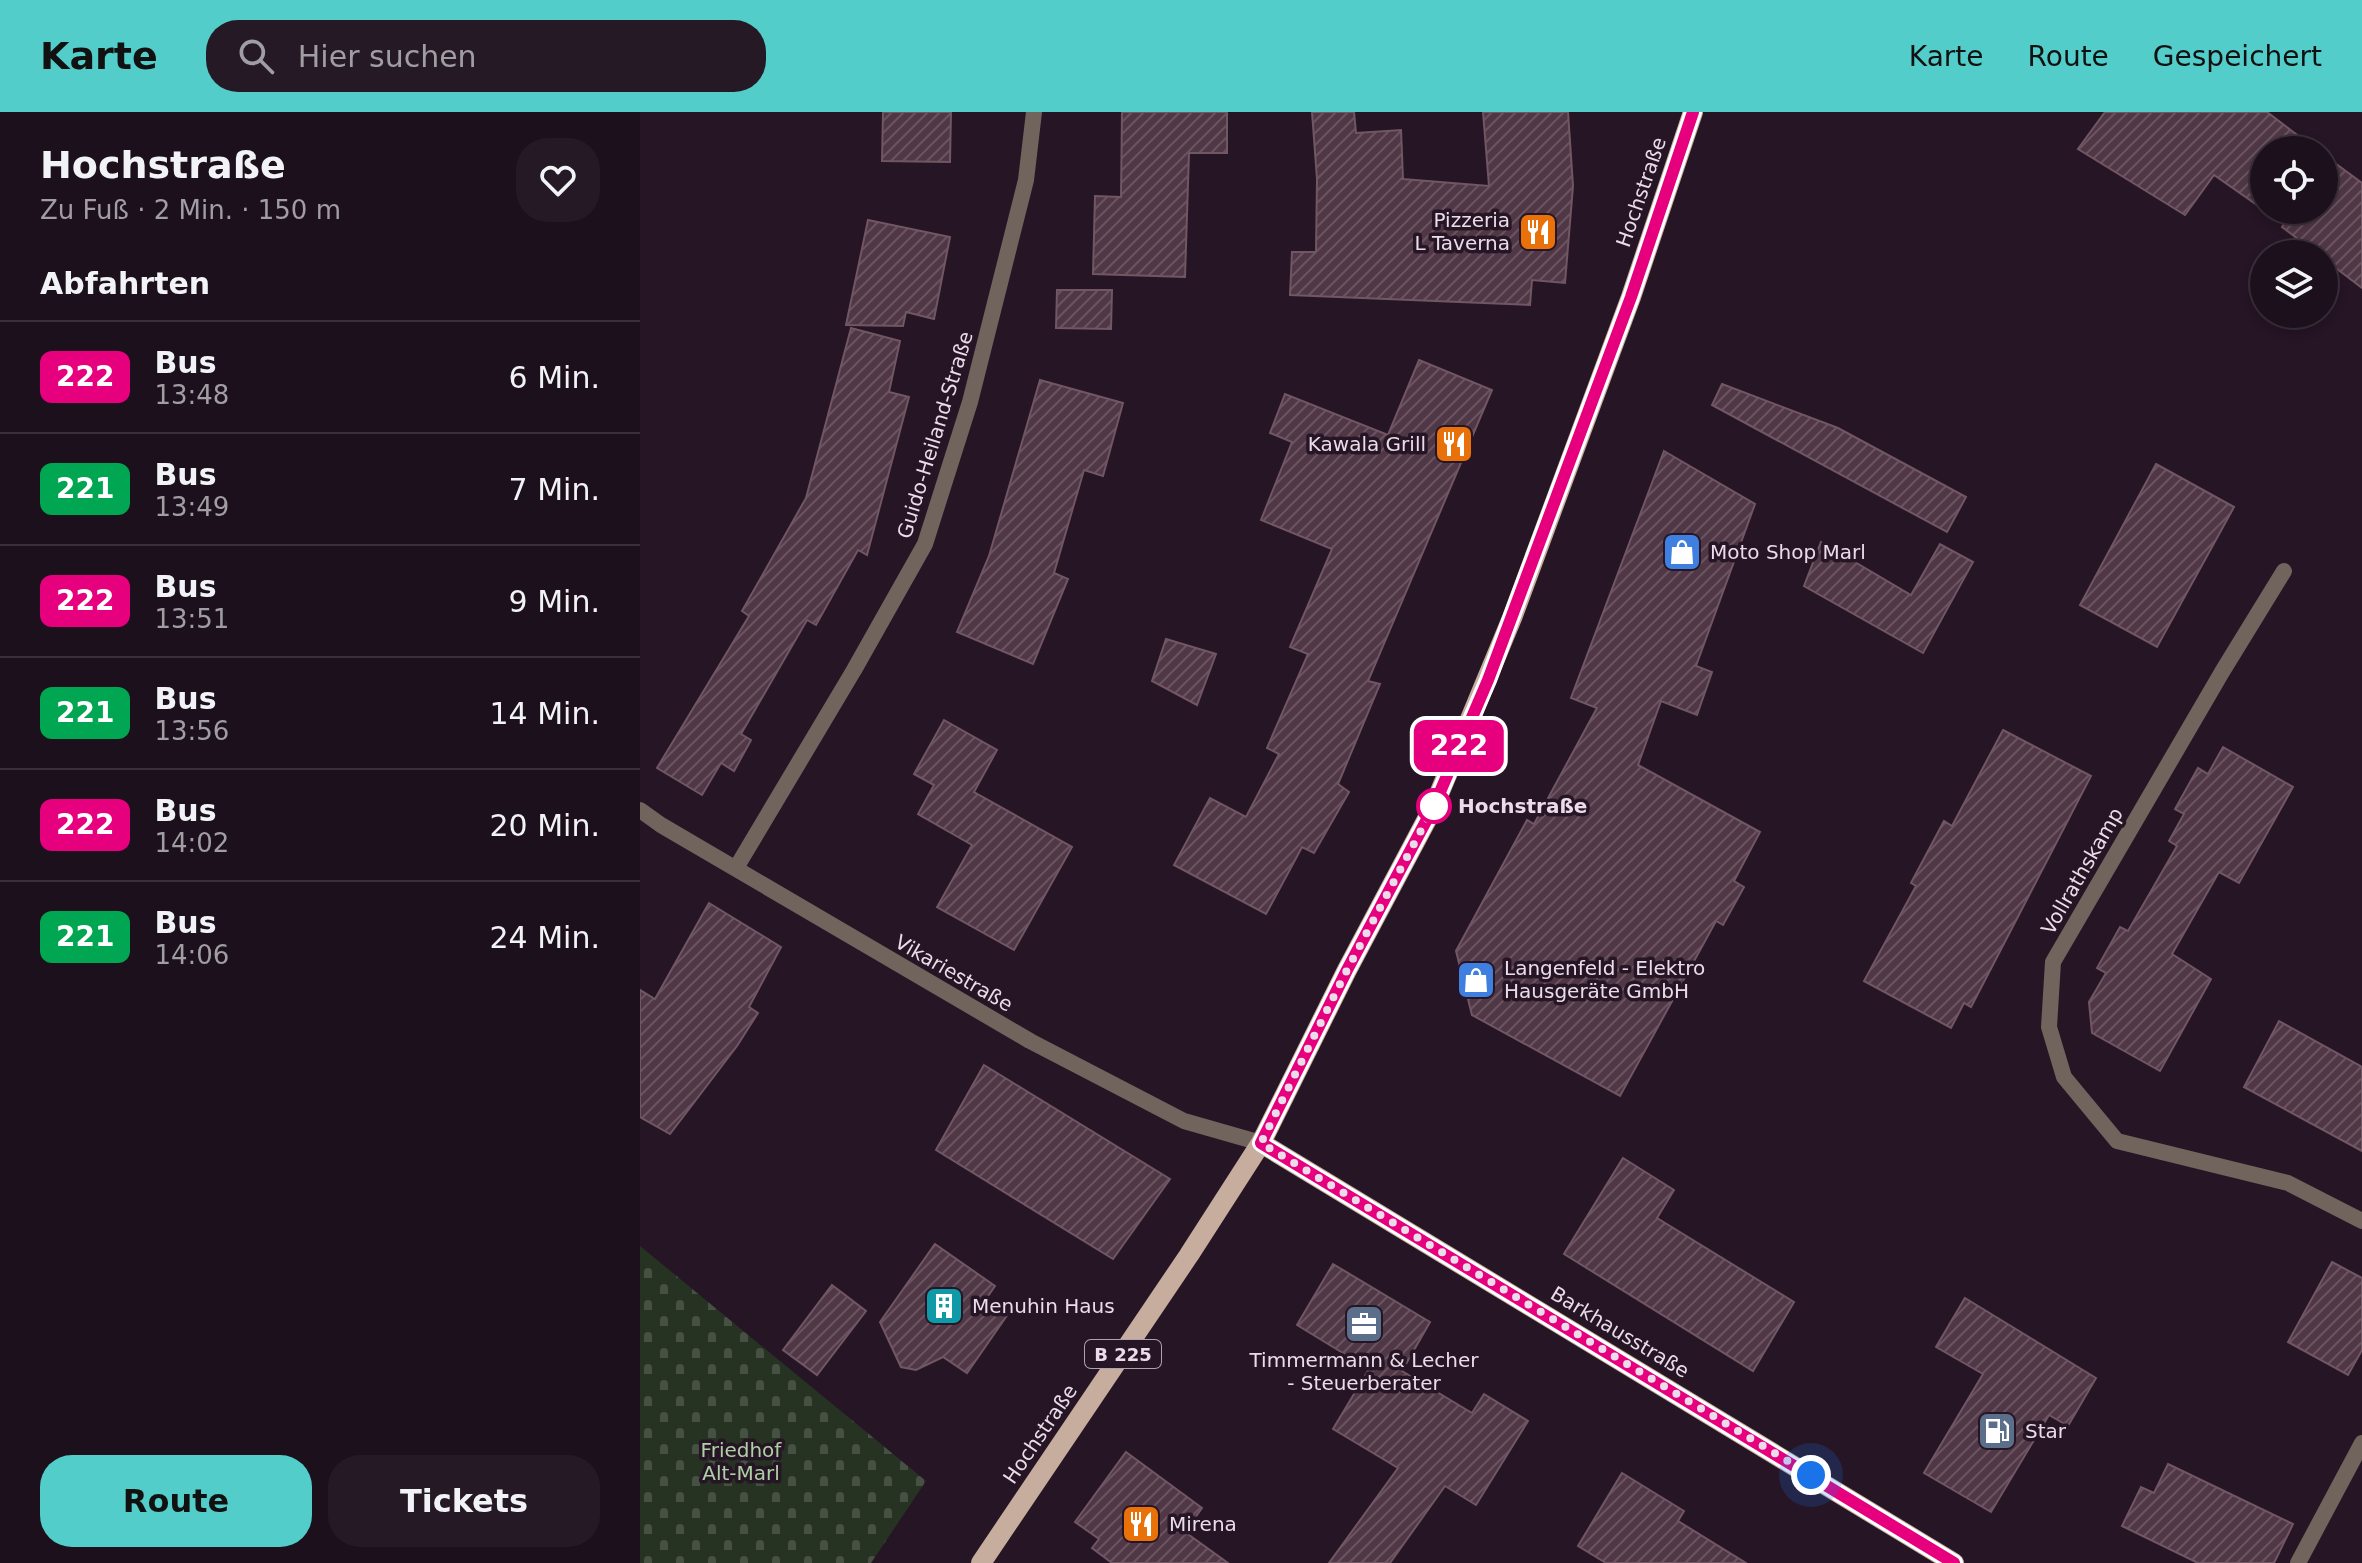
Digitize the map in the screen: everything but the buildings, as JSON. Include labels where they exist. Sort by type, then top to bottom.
[{"type":"main road","name":"Hochstraße","points":[[981,1563],[1261,1143],[1347,970],[1434,806],[1488,680],[1631,297],[1693,112]]},
{"type":"main road","name":"Barkhausstraße","points":[[1261,1143],[1954,1563]]},
{"type":"street","name":"Guido-Heiland-Straße","points":[[736,868],[925,544],[970,402],[1026,180],[1034,112]]},
{"type":"street","name":"Vollrathskamp","points":[[2284,571],[2053,962],[2049,1027],[2064,1077],[2117,1141],[2288,1183],[2362,1221]]},
{"type":"street","name":"Vikariestraße","points":[[640,810],[1030,1041],[1184,1121],[1261,1143]]},
{"type":"street","points":[[2298,1563],[2362,1443]]},
{"type":"green space","name":"Friedhof Alt-Marl","points":[[640,1246],[926,1481],[871,1563],[640,1563]]},
{"type":"bus line","name":"222","points":[[1693,112],[1631,297],[1488,680],[1434,806],[1347,970],[1261,1143],[1954,1563]]},
{"type":"place","name":"Pizzeria L Taverna","points":[[1538,232]]},
{"type":"place","name":"Kawala Grill","points":[[1454,444]]},
{"type":"place","name":"Moto Shop Marl","points":[[1682,552]]},
{"type":"place","name":"Hochstraße","points":[[1434,806]]},
{"type":"place","name":"Langenfeld - Elektro Hausgeräte GmbH","points":[[1476,980]]},
{"type":"place","name":"Menuhin Haus","points":[[944,1306]]},
{"type":"place","name":"Timmermann & Lecher - Steuerberater","points":[[1364,1324]]},
{"type":"place","name":"Star","points":[[1997,1431]]},
{"type":"place","name":"Mirena","points":[[1141,1524]]},
{"type":"route","points":[[1434,806],[1347,970],[1261,1143],[1811,1475]]}]
